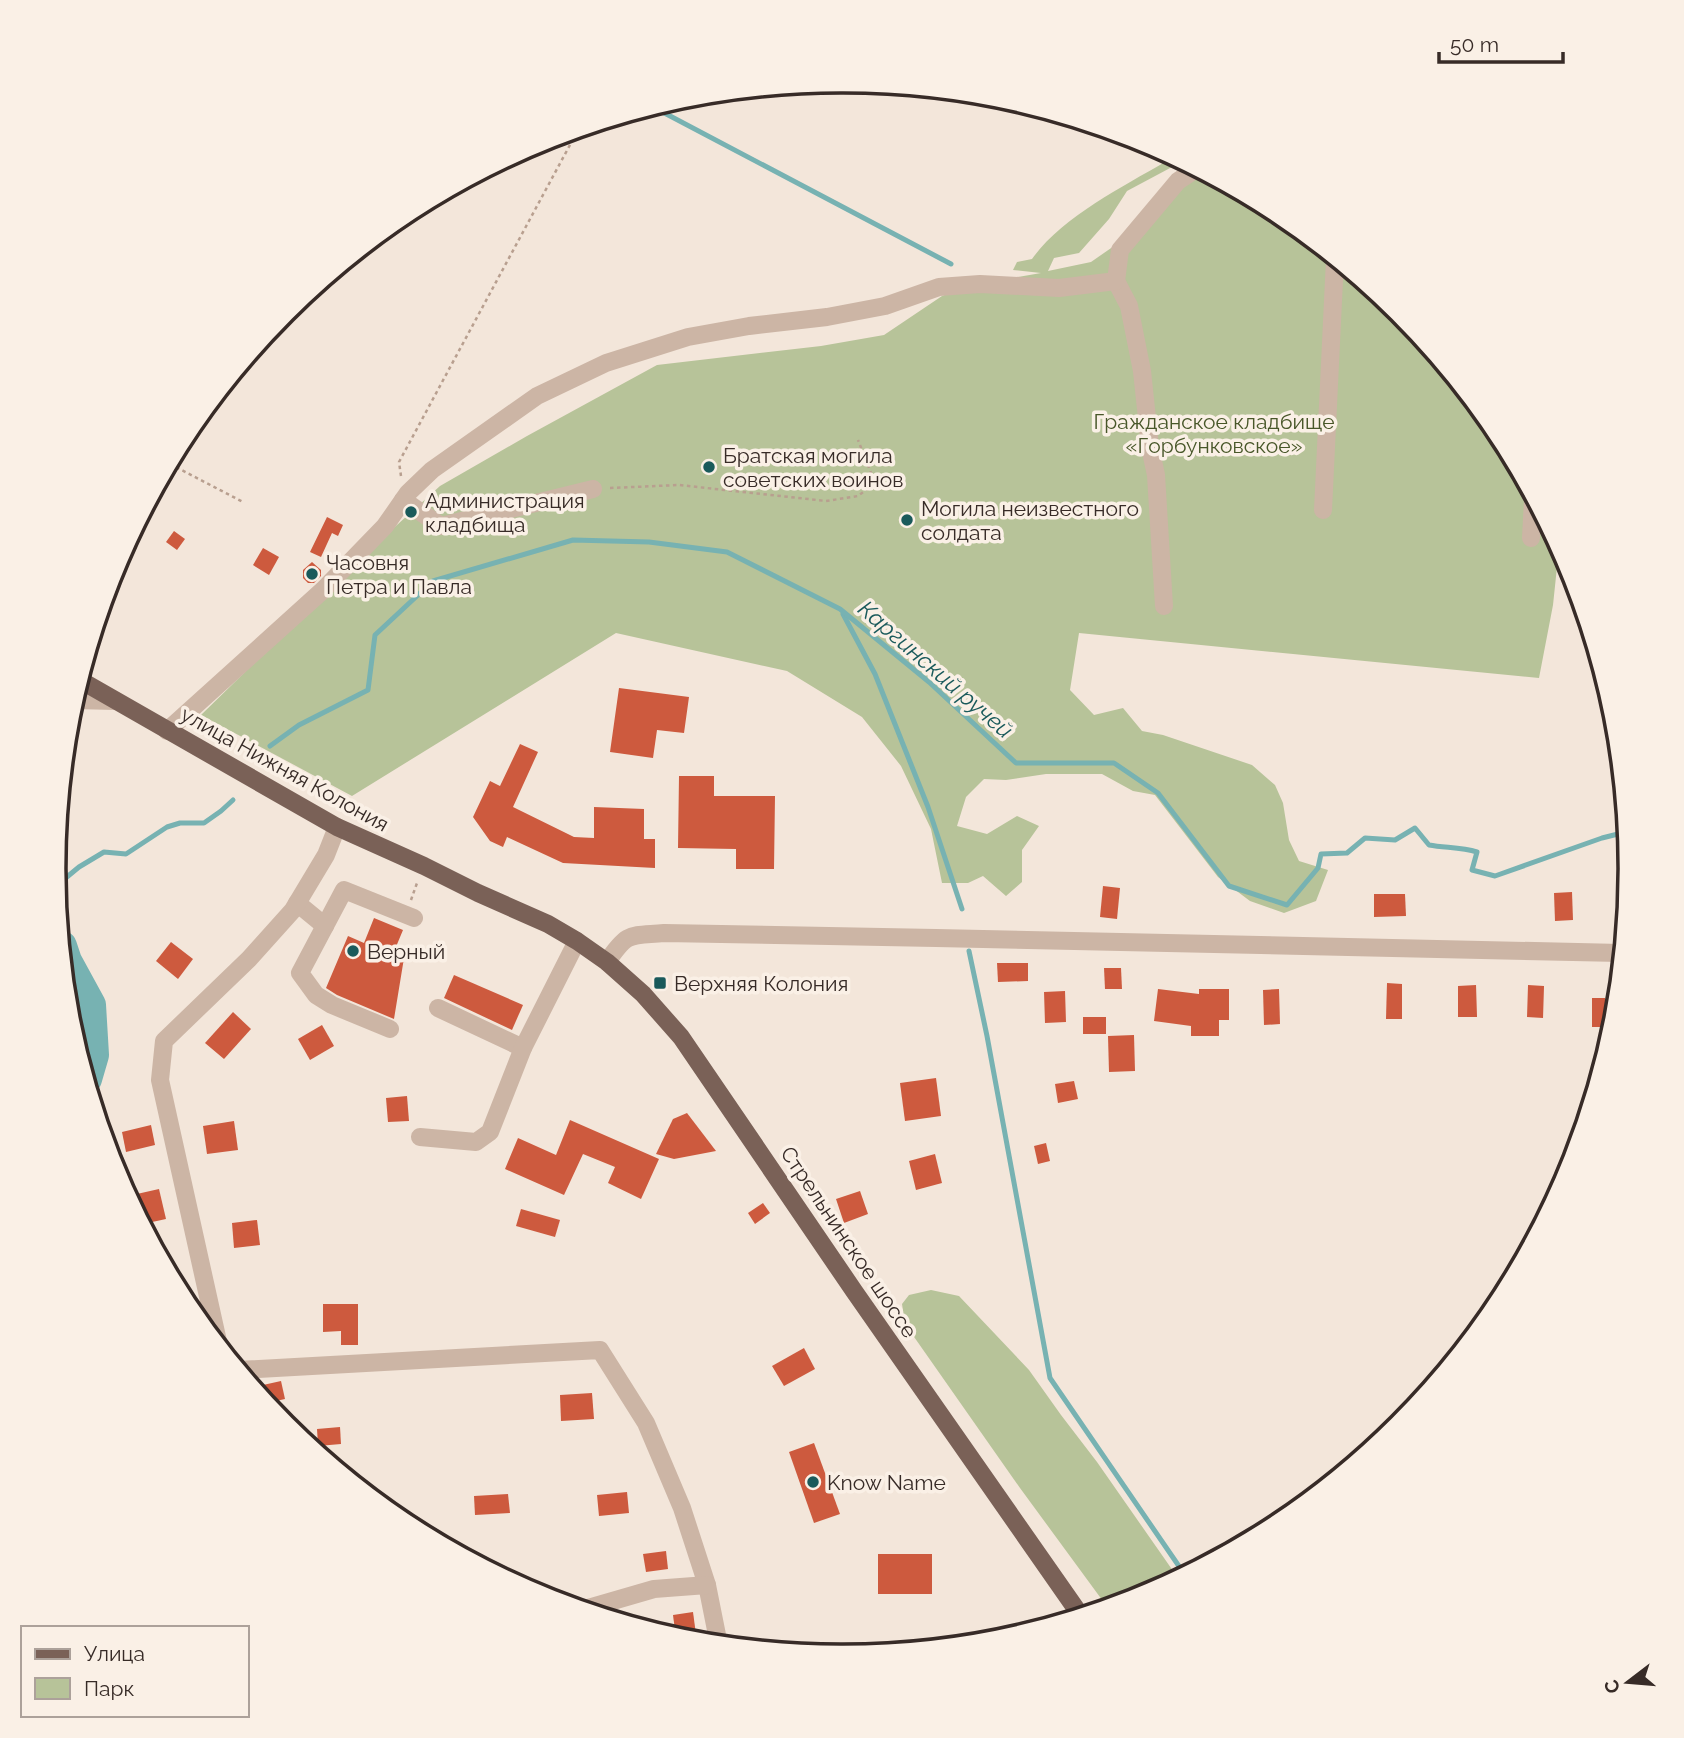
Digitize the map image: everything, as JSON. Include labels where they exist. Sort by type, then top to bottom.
[{"type":"main road","name":"улица Нижняя Колония","points":[[89,685],[337,827],[548,924]]},
{"type":"main road","name":"Стрельнинское шоссе","points":[[548,924],[607,962],[643,995],[681,1037],[1075,1608]]},
{"type":"street","points":[[1164,606],[1156,475],[1150,447],[1142,371],[1129,306],[1116,281],[1120,250],[1178,181],[1188,174]]},
{"type":"street","points":[[1323,509],[1334,271]]},
{"type":"street","points":[[167,731],[323,590],[384,526],[408,493],[432,470],[537,396],[606,363],[688,337],[885,306],[939,287],[980,284],[1059,288],[1116,281]]},
{"type":"street","points":[[403,500],[441,526],[593,489]]},
{"type":"street","points":[[1531,538],[1532,515]]},
{"type":"street","points":[[85,700],[116,701]]},
{"type":"street","points":[[214,1323],[160,1080],[164,1041],[249,959],[293,910],[326,855],[337,827]]},
{"type":"street","points":[[390,1029],[332,1005],[316,995],[300,973],[344,890],[414,918]]},
{"type":"street","points":[[297,904],[325,926]]},
{"type":"street","points":[[607,962],[619,944],[629,937],[664,933],[1613,953]]},
{"type":"street","points":[[420,1137],[476,1142],[490,1132],[523,1048],[577,941]]},
{"type":"street","points":[[438,1008],[523,1048]]},
{"type":"street","points":[[250,1369],[600,1350],[646,1423],[682,1508],[707,1585],[717,1634]]},
{"type":"street","points":[[599,1605],[654,1589],[707,1585]]},
{"type":"path","points":[[403,500],[399,462],[571,143]]},
{"type":"path","points":[[593,489],[679,485],[826,501],[858,496],[875,483],[858,440]]},
{"type":"path","points":[[178,468],[243,502]]},
{"type":"green space","name":"Гражданское кладбище «Горбунковское»","points":[[1163,163],[1172,167],[1127,191],[1109,219],[1079,253],[1054,258],[1048,271],[1091,262],[1114,246],[1184,172],[1230,197],[1273,224],[1353,286],[1425,358],[1487,438],[1514,481],[1557,569],[1539,678],[1079,633],[1070,690],[1094,715],[1123,708],[1142,731],[1163,735],[1252,765],[1275,785],[1283,803],[1289,840],[1299,861],[1328,870],[1316,901],[1284,913],[1250,901],[1218,877],[1155,795],[1133,791],[1102,774],[1046,774],[1006,780],[984,779],[966,797],[957,826],[987,834],[1017,816],[1039,826],[1022,850],[1022,882],[1006,896],[983,876],[968,883],[942,883],[931,829],[901,766],[862,717],[787,671],[616,633],[352,796],[201,715],[376,544],[440,486],[527,436],[657,365],[821,346],[884,335],[942,296],[987,278],[1041,273],[1013,270],[1017,262],[1032,259],[1059,230],[1112,193]]},
{"type":"green space","points":[[931,1290],[959,1296],[1029,1370],[1173,1570],[1101,1599],[905,1324],[902,1304],[909,1295]]},
{"type":"building","points":[[327,517],[343,525],[338,536],[332,533],[321,557],[310,552]]},
{"type":"building","points":[[174,531],[185,539],[177,550],[166,542]]},
{"type":"building","points":[[263,548],[279,557],[269,575],[253,565]]},
{"type":"building","name":"Часовня Петра и Павла","points":[[312,562],[321,570],[321,576],[314,583],[308,583],[303,578],[303,570]]},
{"type":"building","points":[[619,688],[689,697],[684,733],[657,730],[653,758],[610,752]]},
{"type":"building","points":[[520,744],[538,752],[513,807],[574,837],[594,838],[594,807],[644,809],[644,839],[655,839],[655,868],[563,863],[507,837],[503,847],[490,841],[473,817],[490,781],[500,786]]},
{"type":"building","points":[[679,776],[714,776],[714,796],[775,796],[774,869],[736,869],[736,849],[678,848]]},
{"type":"building","points":[[1103,886],[1120,888],[1117,919],[1100,917]]},
{"type":"building","points":[[1572,892],[1573,920],[1555,921],[1554,893]]},
{"type":"building","points":[[1374,894],[1405,894],[1406,916],[1374,917]]},
{"type":"building","points":[[374,918],[403,930],[393,954],[404,958],[394,1019],[326,988],[348,936],[364,943]]},
{"type":"building","points":[[171,942],[193,959],[178,979],[156,961]]},
{"type":"building","points":[[997,963],[1028,963],[1028,981],[998,982]]},
{"type":"building","points":[[1104,968],[1121,968],[1122,989],[1105,989]]},
{"type":"building","points":[[454,975],[523,1005],[512,1030],[444,998]]},
{"type":"building","points":[[1387,983],[1402,984],[1402,1019],[1386,1019]]},
{"type":"building","points":[[1476,985],[1477,1017],[1458,1017],[1458,986]]},
{"type":"building","points":[[1528,985],[1544,986],[1543,1018],[1527,1017]]},
{"type":"building","points":[[1158,989],[1199,994],[1199,989],[1229,989],[1229,1020],[1219,1020],[1219,1036],[1191,1036],[1191,1026],[1154,1021]]},
{"type":"building","points":[[1279,989],[1280,1024],[1264,1025],[1263,990]]},
{"type":"building","points":[[1065,991],[1066,1022],[1045,1023],[1044,992]]},
{"type":"building","points":[[1592,998],[1605,998],[1601,1027],[1592,1027]]},
{"type":"building","points":[[233,1012],[251,1029],[224,1059],[205,1043]]},
{"type":"building","points":[[1083,1017],[1106,1017],[1106,1034],[1083,1034]]},
{"type":"building","points":[[322,1025],[334,1046],[310,1060],[298,1039]]},
{"type":"building","points":[[1134,1035],[1135,1071],[1109,1072],[1108,1036]]},
{"type":"building","points":[[936,1078],[941,1116],[905,1121],[900,1083]]},
{"type":"building","points":[[1074,1081],[1078,1099],[1058,1103],[1055,1084]]},
{"type":"building","points":[[407,1096],[409,1121],[388,1122],[386,1098]]},
{"type":"building","points":[[687,1113],[716,1151],[674,1159],[656,1154],[673,1119]]},
{"type":"building","points":[[570,1120],[659,1159],[641,1199],[608,1183],[615,1167],[583,1154],[564,1195],[505,1169],[518,1138],[556,1155]]},
{"type":"building","points":[[234,1121],[238,1150],[207,1154],[203,1126]]},
{"type":"building","points":[[151,1125],[155,1145],[126,1152],[122,1132]]},
{"type":"building","points":[[1046,1143],[1050,1161],[1038,1164],[1034,1146]]},
{"type":"building","points":[[935,1154],[942,1183],[916,1190],[909,1161]]},
{"type":"building","points":[[159,1189],[166,1219],[151,1222],[138,1194]]},
{"type":"building","points":[[860,1191],[868,1214],[844,1223],[836,1199]]},
{"type":"building","points":[[763,1203],[770,1213],[755,1224],[748,1213]]},
{"type":"building","points":[[521,1209],[560,1220],[555,1237],[516,1226]]},
{"type":"building","points":[[257,1220],[260,1245],[234,1248],[232,1223]]},
{"type":"building","points":[[323,1304],[358,1304],[358,1345],[341,1345],[341,1331],[323,1332]]},
{"type":"building","points":[[804,1348],[815,1369],[784,1386],[772,1366]]},
{"type":"building","points":[[281,1381],[285,1399],[278,1400],[264,1385]]},
{"type":"building","points":[[592,1393],[594,1419],[561,1421],[560,1395]]},
{"type":"building","points":[[340,1427],[341,1444],[324,1445],[318,1439],[317,1429]]},
{"type":"building","points":[[814,1443],[840,1514],[814,1523],[789,1452]]},
{"type":"building","points":[[627,1492],[629,1513],[599,1516],[597,1495]]},
{"type":"building","points":[[508,1494],[510,1513],[475,1515],[474,1496]]},
{"type":"building","points":[[666,1551],[668,1569],[646,1572],[643,1554]]},
{"type":"building","points":[[878,1554],[932,1554],[932,1594],[878,1594]]},
{"type":"building","points":[[693,1612],[695,1631],[674,1626],[673,1615]]},
{"type":"waterway","points":[[666,114],[951,264]]},
{"type":"waterway","name":"Каргинский ручей","points":[[270,746],[299,725],[368,690],[375,635],[433,581],[573,540],[649,542],[727,552],[840,609],[929,682],[1016,763],[1114,763],[1158,793],[1229,886],[1287,905],[1318,868],[1321,854],[1347,853],[1365,838],[1395,840],[1415,828],[1429,845],[1477,852],[1472,870],[1495,876],[1617,834]]},
{"type":"waterway","points":[[843,614],[875,674],[928,807],[962,909]]},
{"type":"waterway","name":"Каргинский ручей","points":[[66,877],[104,852],[126,854],[167,827],[180,823],[204,823],[233,800]]},
{"type":"waterway","points":[[969,951],[1050,1378],[1180,1567]]},
{"type":"waterway","points":[[73,973],[91,1005],[94,1055],[91,1064]]},
{"type":"place","name":"Братская могила советских воинов","points":[[709,467]]},
{"type":"place","name":"Администрация кладбища","points":[[411,512]]},
{"type":"place","name":"Могила неизвестного солдата","points":[[907,520]]},
{"type":"place","name":"Часовня Петра и Павла","points":[[312,574]]},
{"type":"place","name":"Верный","points":[[353,951]]},
{"type":"place","name":"Верхняя Колония","points":[[660,983]]},
{"type":"place","name":"Know Name","points":[[813,1482]]}]
